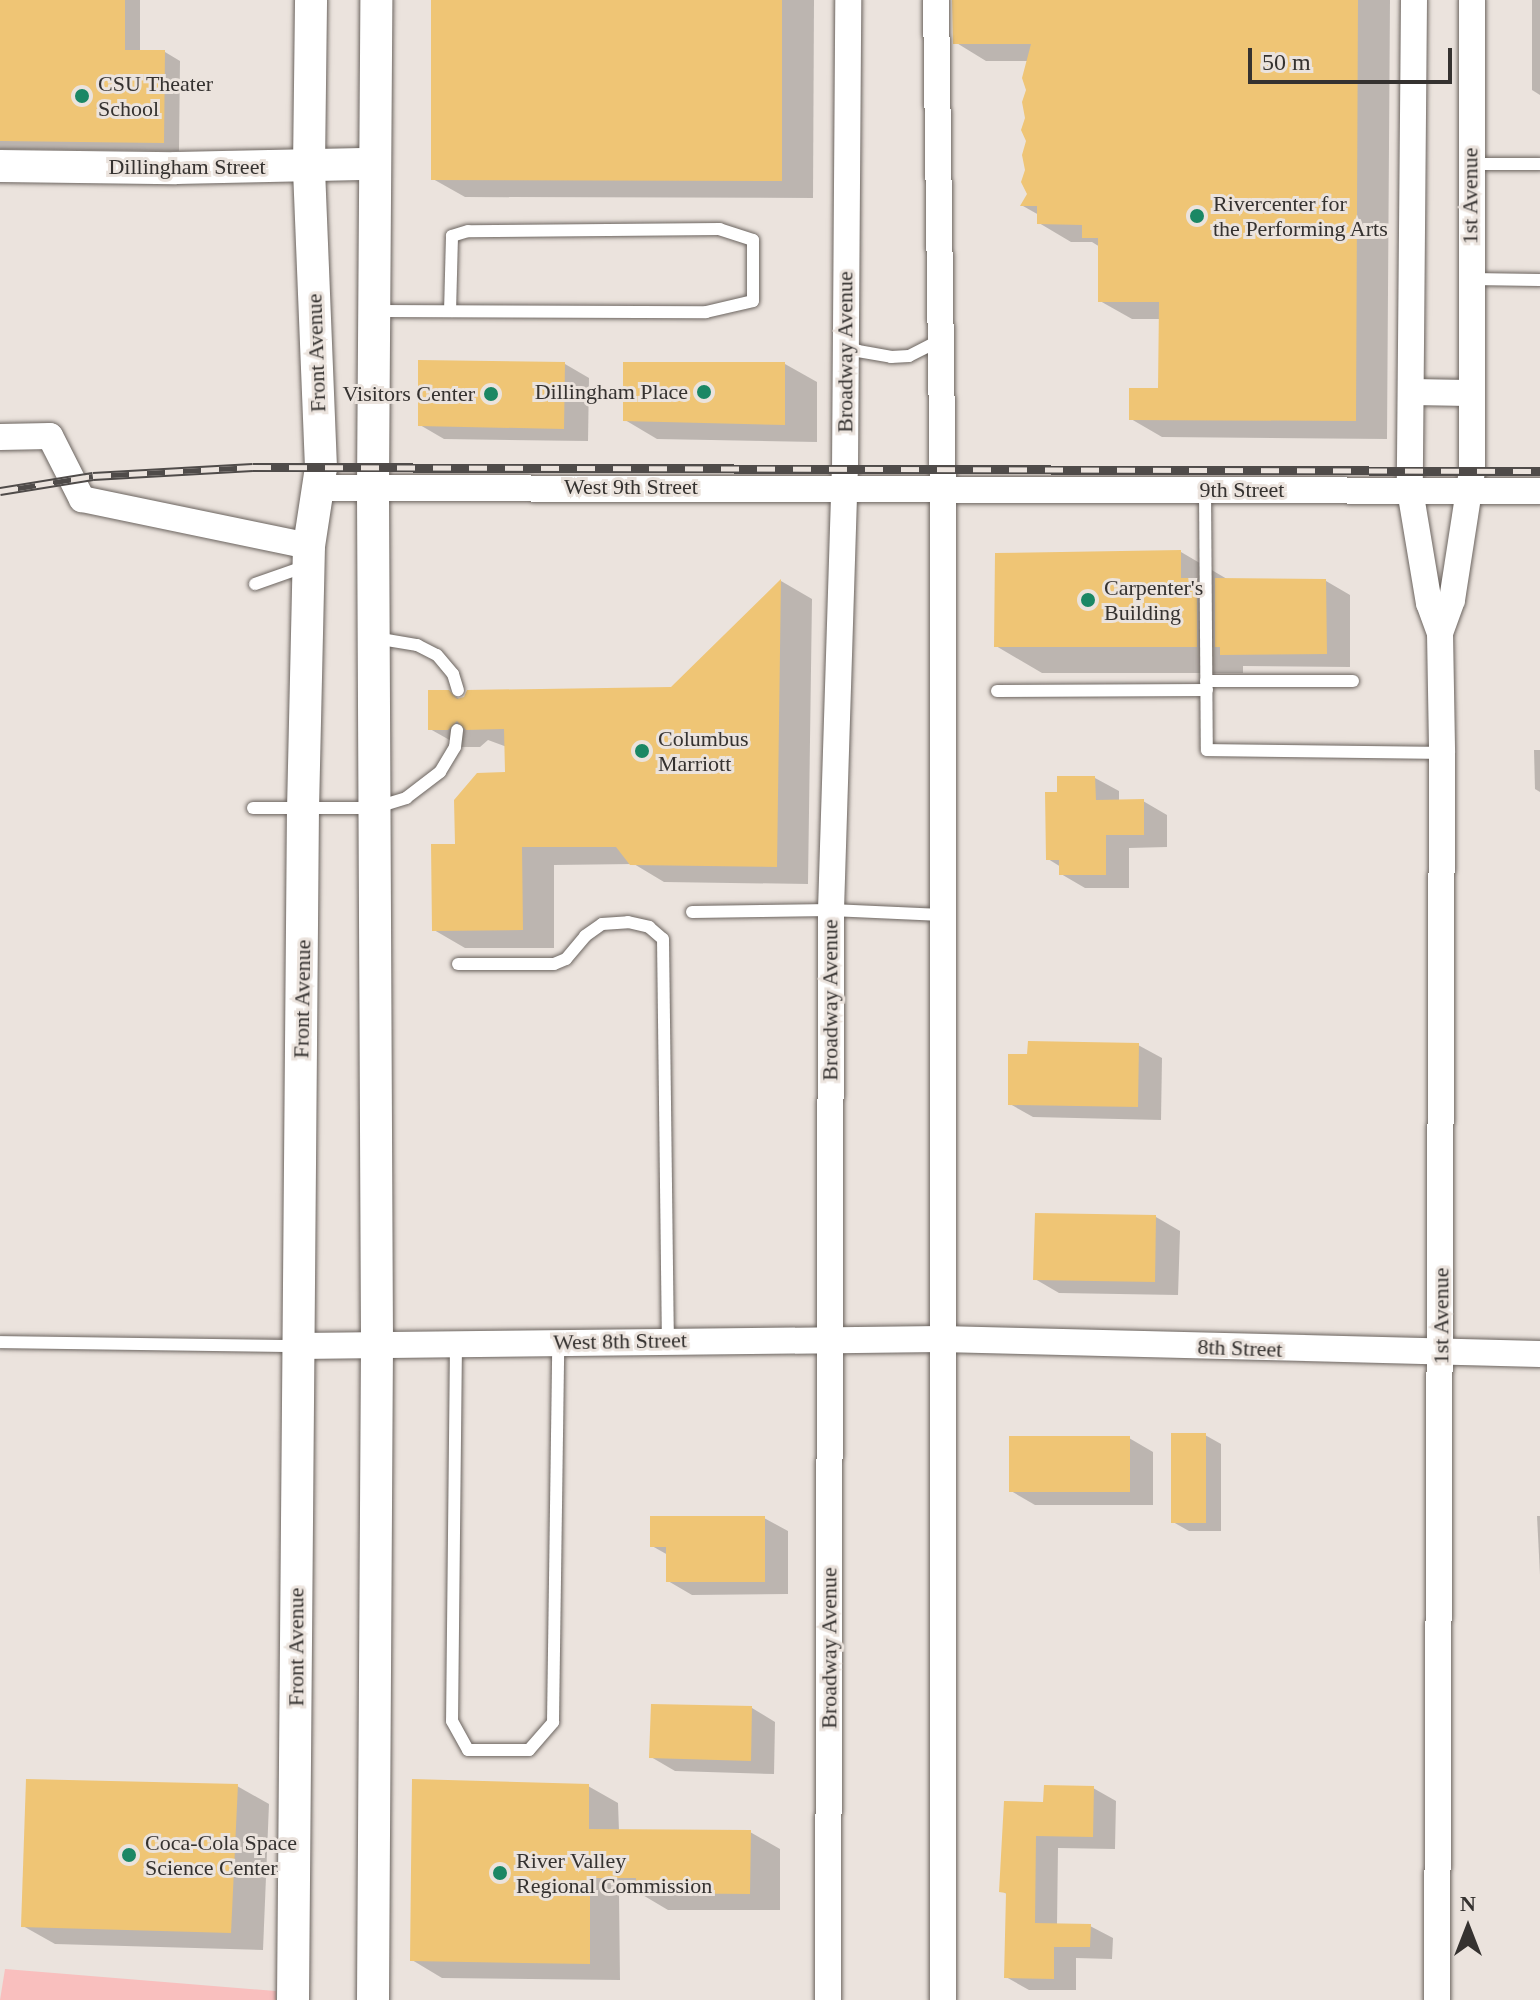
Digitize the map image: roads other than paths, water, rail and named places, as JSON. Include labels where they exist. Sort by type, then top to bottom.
[{"type":"street","name":"Front Avenue","points":[[293,2000],[303,810],[309,556],[320,488],[309,167],[311,0]]},
{"type":"street","points":[[373,2000],[377,1342],[373,486],[376,0]]},
{"type":"street","name":"Broadway Avenue","points":[[828,2000],[831,910],[844,489],[848,0]]},
{"type":"street","points":[[936,0],[943,489],[943,2000]]},
{"type":"street","name":"1st Avenue","points":[[1414,0],[1410,490],[1429,603],[1440,633],[1442,753],[1437,2000]]},
{"type":"street","name":"1st Avenue","points":[[1440,633],[1452,600],[1470,491],[1472,0]]},
{"type":"street","name":"Dillingham Street","points":[[0,166],[309,167],[374,164]]},
{"type":"street","points":[[1412,392],[1469,393]]},
{"type":"street","points":[[0,437],[50,436],[82,499],[309,556]]},
{"type":"street","name":"West 9th Street","points":[[320,488],[943,489]]},
{"type":"street","name":"9th Street","points":[[943,489],[1540,491]]},
{"type":"street","name":"8th Street","points":[[941,1339],[1441,1354],[1540,1354]]},
{"type":"street","name":"West 8th Street","points":[[298,1346],[377,1342],[941,1339]]},
{"type":"lane","points":[[1470,164],[1540,164]]},
{"type":"lane","points":[[373,311],[706,312],[753,301],[753,240],[720,229],[468,231],[452,236],[450,311]]},
{"type":"lane","points":[[1470,279],[1540,280]]},
{"type":"lane","points":[[845,344],[858,351],[891,357],[909,356],[940,340]]},
{"type":"lane","points":[[1205,490],[1207,750],[1442,753]]},
{"type":"lane","points":[[255,584],[309,556]]},
{"type":"lane","points":[[375,638],[417,645],[437,655],[453,674],[458,690]]},
{"type":"lane","points":[[997,691],[1353,681]]},
{"type":"lane","points":[[253,808],[374,808],[421,789],[440,772],[455,747],[457,730]]},
{"type":"lane","points":[[692,912],[831,910],[942,915]]},
{"type":"lane","points":[[458,964],[554,964],[566,959],[585,936],[602,924],[628,922],[649,927],[663,939],[668,1341]]},
{"type":"lane","points":[[0,1342],[298,1346]]},
{"type":"lane","points":[[456,1342],[452,1721],[468,1750],[529,1750],[553,1722],[558,1342]]},
{"type":"railway","points":[[0,491],[93,476],[253,467],[1540,471]]},
{"type":"place","name":"CSU Theater School","points":[[82,96]]},
{"type":"place","name":"Rivercenter for the Performing Arts","points":[[1197,216]]},
{"type":"place","name":"Dillingham Place","points":[[704,392]]},
{"type":"place","name":"Visitors Center","points":[[491,394]]},
{"type":"place","name":"Carpenter's Building","points":[[1088,600]]},
{"type":"place","name":"Columbus Marriott","points":[[642,751]]},
{"type":"place","name":"Coca-Cola Space Science Center","points":[[129,1855]]},
{"type":"place","name":"River Valley Regional Commission","points":[[500,1873]]}]
